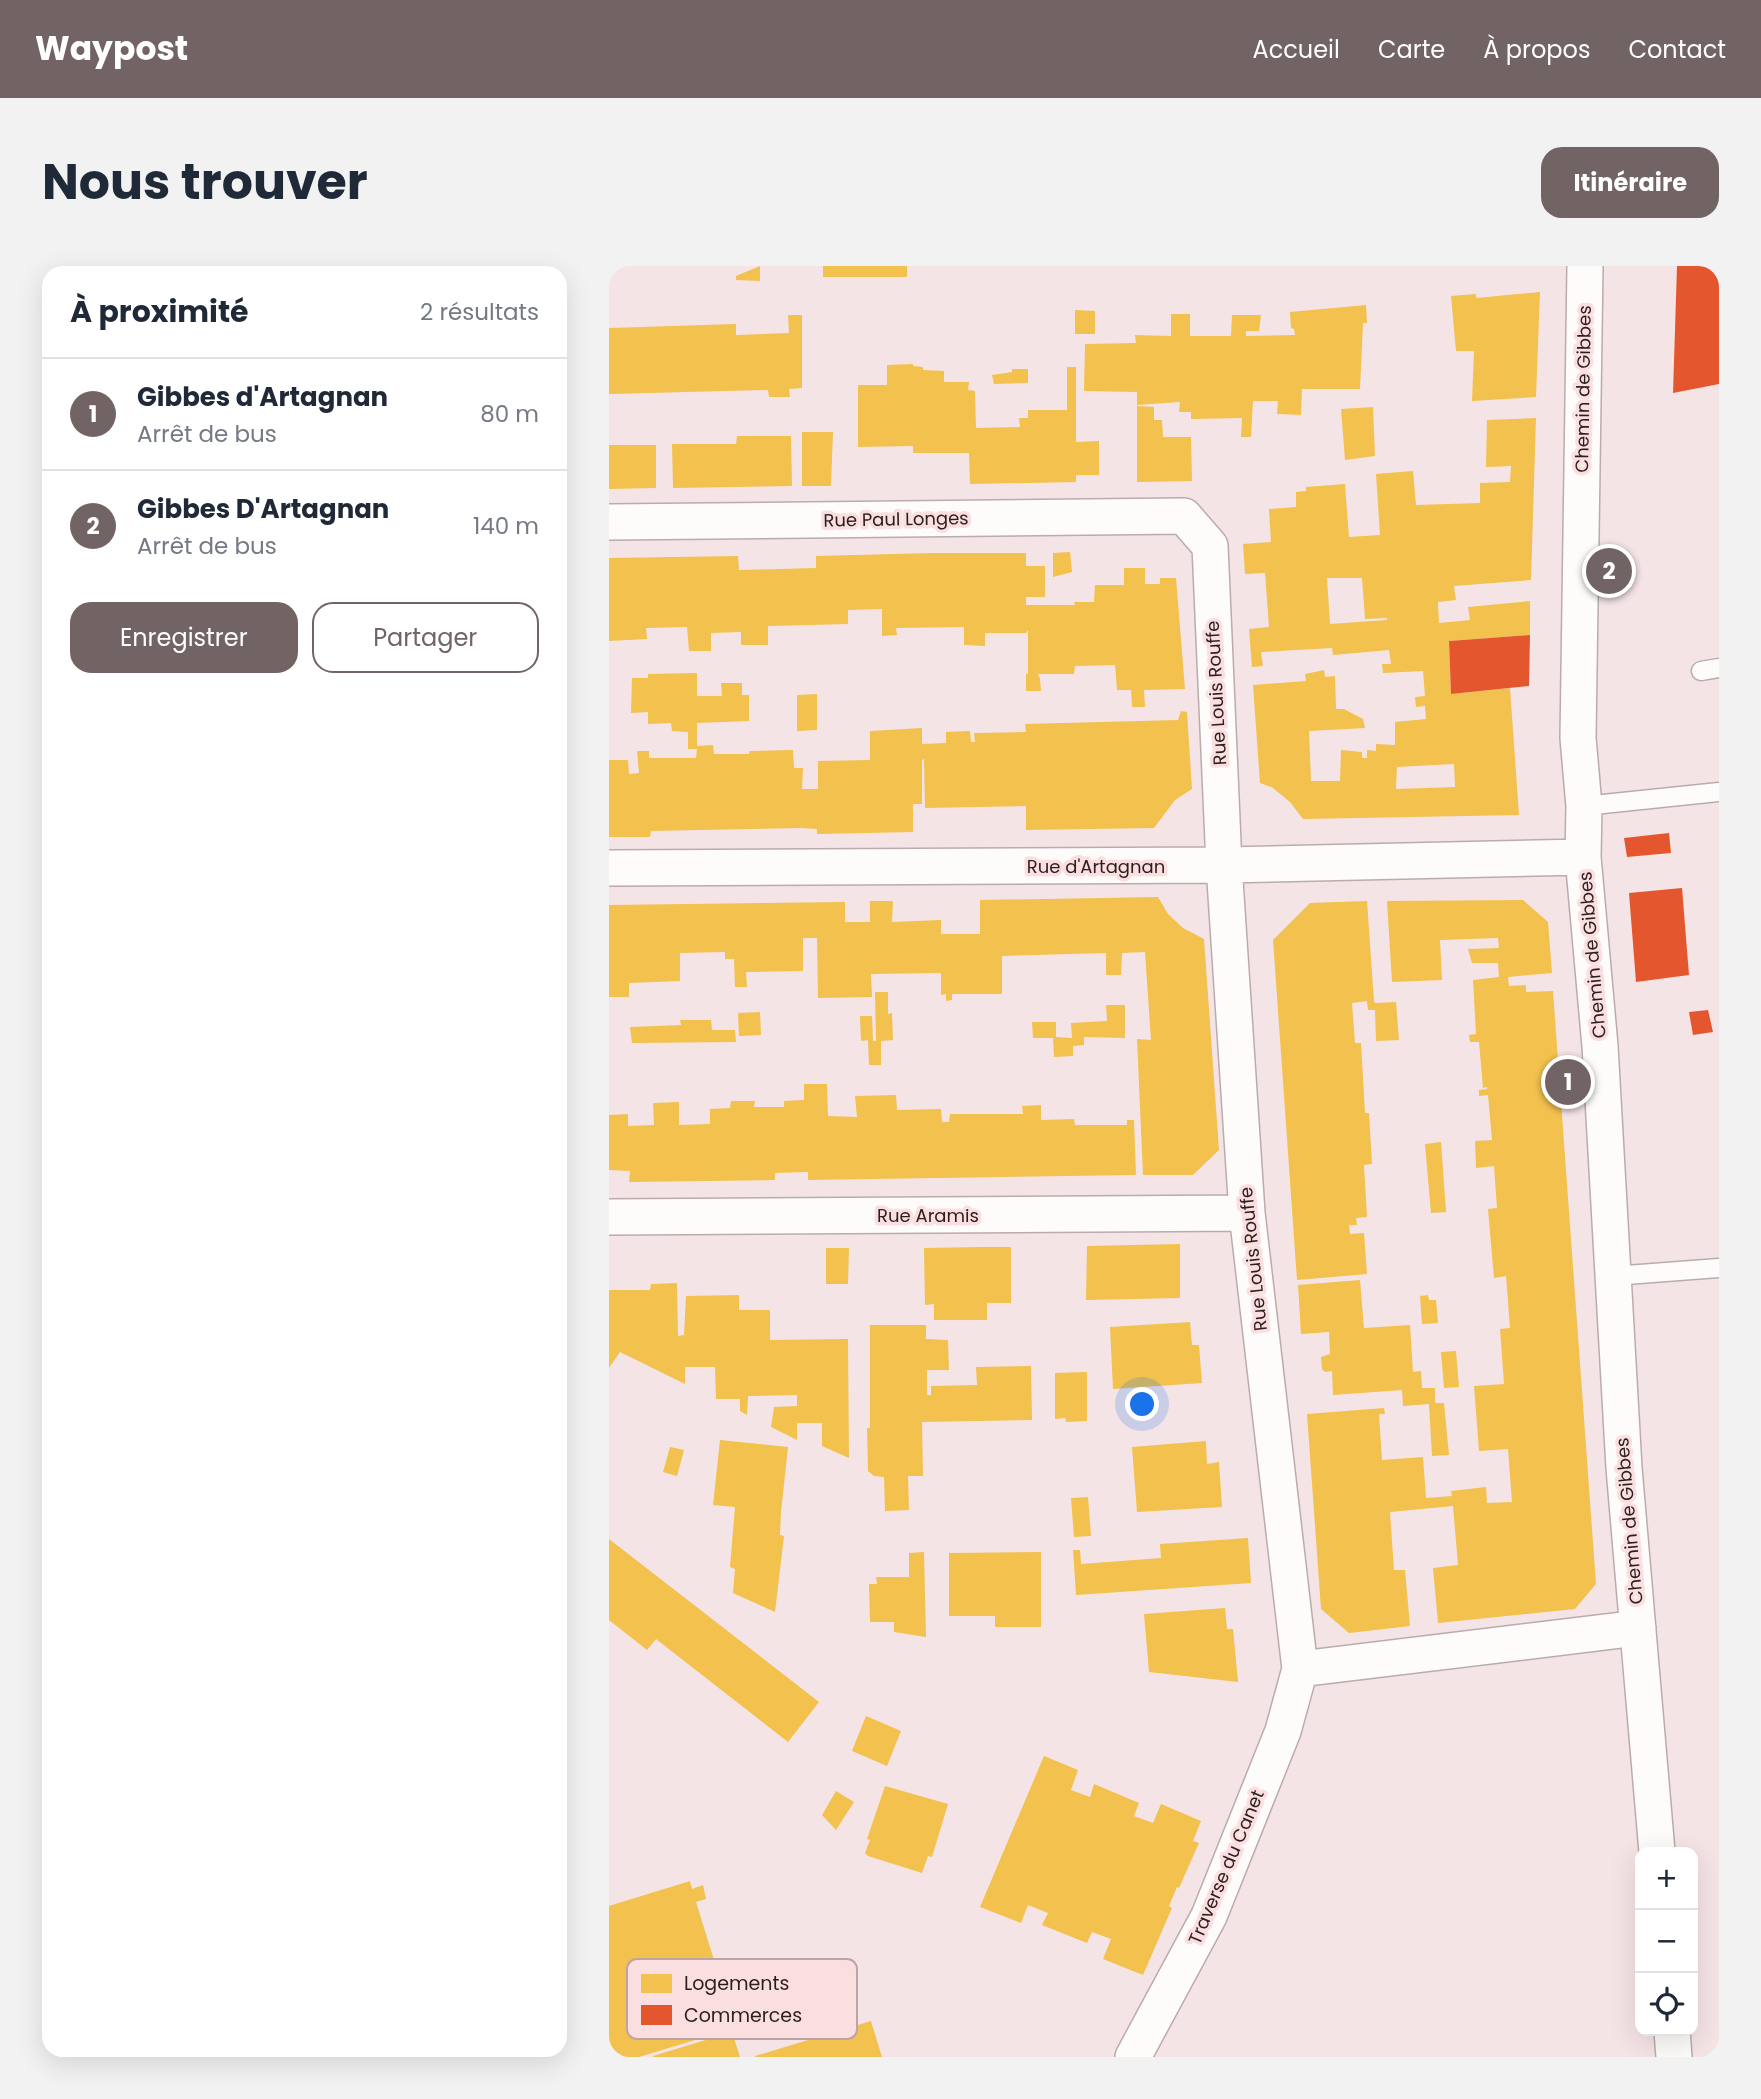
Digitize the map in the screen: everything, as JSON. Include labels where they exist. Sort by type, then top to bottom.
[{"type":"street","name":"Chemin de Gibbes","points":[[1585,266],[1578,738],[1584,806],[1583,857],[1600,1046],[1624,1468],[1657,1847]]},
{"type":"street","name":"Rue Paul Longes","points":[[609,522],[1184,516]]},
{"type":"street","name":"Rue Louis Rouffe","points":[[1184,516],[1210,547],[1224,865],[1247,1213],[1300,1669]]},
{"type":"street","name":"Rue d'Artagnan","points":[[609,869],[1224,865],[1583,857]]},
{"type":"street","name":"Rue Aramis","points":[[609,1217],[1247,1213]]},
{"type":"street","points":[[1300,1669],[1638,1628]]},
{"type":"street","name":"Traverse du Canet","points":[[1133,2057],[1209,1916],[1283,1731],[1300,1669]]},
{"type":"street","points":[[1672,2036],[1674,2057]]},
{"type":"lane","points":[[1700,671],[1719,668]]},
{"type":"lane","points":[[1584,806],[1719,792]]},
{"type":"lane","points":[[1613,1276],[1719,1268]]},
{"type":"building: Logements","points":[[760,266],[760,281],[736,280],[736,276]]},
{"type":"building: Logements","points":[[823,266],[907,266],[907,277],[823,277]]},
{"type":"building: Logements","points":[[1540,292],[1536,397],[1472,401],[1474,351],[1456,351],[1451,296],[1476,294],[1476,298]]},
{"type":"building: Logements","points":[[1366,305],[1367,323],[1363,323],[1360,389],[1302,389],[1301,415],[1277,414],[1278,401],[1253,401],[1251,437],[1241,437],[1242,418],[1191,419],[1191,412],[1179,412],[1180,402],[1137,405],[1137,392],[1084,391],[1085,344],[1136,343],[1135,335],[1171,336],[1171,314],[1190,314],[1190,336],[1231,336],[1232,315],[1261,315],[1259,331],[1246,331],[1246,336],[1295,335],[1294,329],[1291,328],[1290,312]]},
{"type":"building: Logements","points":[[1075,310],[1095,311],[1095,334],[1075,334]]},
{"type":"building: Logements","points":[[788,315],[802,315],[802,388],[789,389],[790,397],[769,397],[768,390],[609,394],[609,328],[736,324],[736,335],[789,333]]},
{"type":"building: Logements","points":[[913,364],[923,367],[923,370],[944,371],[944,382],[969,382],[968,390],[975,391],[976,428],[1020,427],[1019,418],[1028,418],[1028,410],[1067,410],[1067,367],[1076,367],[1076,442],[1099,441],[1099,475],[1076,475],[1076,482],[970,484],[969,453],[913,453],[913,446],[858,447],[858,385],[887,385],[887,365]]},
{"type":"building: Logements","points":[[1012,369],[1028,369],[1028,383],[994,384],[992,375],[1012,372]]},
{"type":"building: Logements","points":[[1137,406],[1154,407],[1154,420],[1162,420],[1163,437],[1191,437],[1192,481],[1137,482]]},
{"type":"building: Logements","points":[[1373,407],[1375,456],[1345,460],[1341,409]]},
{"type":"building: Logements","points":[[1536,418],[1531,580],[1454,586],[1456,600],[1438,602],[1439,623],[1470,620],[1468,607],[1530,601],[1530,635],[1449,641],[1451,694],[1510,688],[1519,815],[1303,819],[1290,802],[1273,788],[1260,783],[1253,685],[1306,681],[1305,674],[1324,670],[1325,677],[1335,676],[1336,709],[1344,709],[1363,719],[1365,728],[1309,731],[1311,781],[1340,781],[1341,750],[1362,752],[1362,758],[1367,758],[1367,750],[1376,751],[1376,744],[1395,745],[1395,722],[1426,719],[1425,706],[1416,707],[1415,697],[1425,696],[1423,671],[1383,673],[1382,664],[1391,664],[1389,650],[1333,655],[1332,648],[1261,652],[1263,666],[1252,667],[1249,629],[1269,627],[1265,573],[1245,574],[1243,544],[1271,542],[1269,509],[1296,507],[1296,492],[1306,491],[1306,487],[1345,484],[1349,537],[1380,535],[1376,474],[1413,471],[1416,505],[1480,503],[1480,483],[1510,482],[1511,466],[1486,467],[1487,420]],"holes":[[[1327,578],[1362,578],[1365,619],[1387,620],[1330,624]],[[1454,764],[1455,787],[1396,789],[1397,767]]]},
{"type":"building: Logements","points":[[802,432],[833,432],[831,486],[802,486]]},
{"type":"building: Logements","points":[[737,436],[791,436],[792,486],[673,488],[672,444],[736,444]]},
{"type":"building: Logements","points":[[609,445],[656,445],[656,488],[609,489]]},
{"type":"building: Logements","points":[[1070,552],[1072,572],[1053,577],[1053,553]]},
{"type":"building: Logements","points":[[1026,553],[1026,566],[1045,566],[1045,597],[1026,597],[1026,605],[1075,605],[1074,602],[1094,602],[1095,585],[1124,585],[1124,568],[1145,568],[1145,584],[1160,584],[1160,578],[1176,578],[1185,689],[1144,690],[1145,707],[1132,707],[1131,690],[1117,690],[1115,665],[1075,666],[1074,674],[1038,674],[1041,691],[1026,691],[1028,630],[1026,633],[985,633],[985,646],[964,645],[964,627],[896,628],[897,635],[882,636],[882,609],[848,610],[848,624],[768,626],[768,645],[741,645],[741,632],[711,633],[711,651],[689,651],[687,627],[646,628],[647,639],[609,641],[609,558],[738,556],[739,570],[816,568],[816,556]]},
{"type":"building: Logements","points":[[697,673],[697,696],[722,696],[721,683],[742,683],[742,695],[749,695],[749,721],[697,723],[697,746],[713,745],[714,754],[793,750],[794,768],[803,768],[802,789],[818,789],[818,761],[870,760],[870,731],[922,728],[922,744],[946,743],[946,732],[970,731],[971,742],[975,742],[974,733],[1026,732],[1025,724],[1178,720],[1181,711],[1187,712],[1192,789],[1175,800],[1154,828],[1026,830],[1026,806],[925,808],[924,759],[922,804],[913,804],[913,832],[817,834],[817,829],[802,828],[651,831],[650,837],[609,837],[609,760],[628,760],[629,774],[639,773],[637,751],[649,751],[649,758],[696,758],[697,749],[688,749],[688,732],[672,731],[671,723],[648,724],[648,712],[631,713],[632,678],[648,678],[648,674]]},
{"type":"building: Logements","points":[[817,694],[817,730],[797,731],[797,695]]},
{"type":"building: Logements","points":[[1158,897],[1168,914],[1183,928],[1204,939],[1219,1150],[1193,1175],[1143,1175],[1137,1039],[1151,1040],[1145,952],[1122,953],[1121,975],[1106,975],[1106,953],[1002,956],[1002,994],[952,994],[952,1000],[946,1001],[946,994],[941,995],[941,973],[871,974],[872,997],[818,998],[817,938],[803,938],[803,971],[746,972],[747,987],[735,987],[734,959],[725,959],[725,952],[680,953],[680,981],[629,983],[629,997],[609,997],[609,905],[845,902],[845,922],[870,922],[870,901],[893,901],[892,922],[941,920],[941,934],[980,934],[980,900]]},
{"type":"building: Logements","points":[[1523,900],[1548,922],[1552,973],[1508,977],[1509,986],[1526,985],[1526,992],[1553,991],[1596,1584],[1575,1609],[1438,1623],[1433,1568],[1458,1565],[1453,1506],[1390,1512],[1394,1570],[1405,1570],[1410,1626],[1349,1633],[1321,1609],[1307,1414],[1384,1408],[1385,1414],[1379,1414],[1382,1460],[1423,1457],[1426,1498],[1452,1496],[1451,1491],[1486,1487],[1487,1503],[1512,1502],[1508,1449],[1479,1451],[1474,1386],[1504,1384],[1500,1329],[1510,1328],[1506,1276],[1494,1278],[1488,1209],[1497,1208],[1494,1166],[1476,1168],[1475,1141],[1492,1140],[1488,1095],[1479,1096],[1479,1090],[1487,1087],[1483,1088],[1479,1042],[1470,1042],[1469,1035],[1476,1034],[1473,980],[1499,977],[1498,963],[1472,963],[1468,949],[1499,948],[1498,938],[1440,940],[1442,980],[1392,982],[1387,901]]},
{"type":"building: Logements","points":[[1367,901],[1374,1001],[1396,1002],[1399,1040],[1376,1041],[1375,1010],[1368,1010],[1367,1001],[1352,1003],[1355,1043],[1361,1043],[1365,1113],[1369,1113],[1372,1164],[1364,1165],[1367,1217],[1356,1218],[1357,1225],[1349,1225],[1350,1234],[1364,1233],[1367,1274],[1297,1280],[1273,940],[1310,903]]},
{"type":"building: Logements","points":[[875,992],[888,992],[888,1014],[892,1013],[893,1040],[881,1041],[881,1065],[869,1065],[868,1040],[861,1041],[860,1016],[872,1016],[873,1041],[876,1041]]},
{"type":"building: Logements","points":[[1106,1005],[1125,1005],[1125,1038],[1084,1037],[1084,1045],[1073,1046],[1073,1056],[1054,1057],[1053,1038],[1033,1038],[1032,1022],[1056,1022],[1056,1037],[1072,1038],[1071,1023],[1107,1021]]},
{"type":"building: Logements","points":[[760,1012],[761,1035],[739,1036],[738,1013]]},
{"type":"building: Logements","points":[[680,1020],[711,1020],[712,1030],[735,1030],[736,1042],[632,1043],[630,1027],[681,1025]]},
{"type":"building: Logements","points":[[804,1084],[827,1084],[828,1116],[857,1117],[855,1096],[896,1095],[897,1110],[941,1109],[942,1122],[949,1122],[950,1114],[1023,1114],[1022,1106],[1041,1105],[1041,1120],[1074,1119],[1075,1125],[1127,1125],[1127,1120],[1134,1120],[1136,1175],[808,1180],[808,1172],[775,1173],[775,1180],[629,1182],[630,1171],[609,1170],[609,1115],[628,1114],[628,1126],[654,1125],[653,1103],[679,1102],[679,1125],[710,1124],[710,1109],[730,1108],[731,1101],[755,1101],[754,1107],[784,1107],[784,1101],[804,1100]]},
{"type":"building: Logements","points":[[1441,1142],[1446,1212],[1431,1213],[1425,1144]]},
{"type":"building: Logements","points":[[1180,1244],[1180,1298],[1086,1300],[1087,1246]]},
{"type":"building: Logements","points":[[1011,1247],[1011,1303],[987,1303],[987,1320],[934,1320],[934,1304],[925,1305],[924,1248]]},
{"type":"building: Logements","points":[[826,1248],[849,1248],[848,1284],[826,1284]]},
{"type":"building: Logements","points":[[1360,1280],[1364,1328],[1410,1325],[1413,1372],[1421,1371],[1422,1388],[1435,1388],[1435,1403],[1444,1403],[1449,1455],[1432,1456],[1429,1404],[1403,1406],[1402,1390],[1333,1395],[1332,1371],[1325,1372],[1322,1369],[1321,1357],[1330,1354],[1329,1332],[1301,1334],[1298,1285]]},
{"type":"building: Logements","points":[[677,1283],[678,1336],[684,1335],[686,1296],[739,1295],[739,1310],[770,1310],[770,1340],[848,1339],[849,1458],[822,1446],[822,1423],[797,1423],[797,1440],[771,1427],[774,1407],[797,1406],[797,1395],[748,1396],[747,1415],[740,1411],[740,1399],[716,1399],[715,1367],[685,1367],[685,1384],[620,1352],[609,1368],[609,1290],[650,1290],[651,1284]]},
{"type":"building: Logements","points":[[1428,1295],[1429,1300],[1436,1300],[1438,1323],[1422,1324],[1420,1296]]},
{"type":"building: Logements","points":[[1190,1322],[1192,1345],[1199,1345],[1202,1383],[1113,1389],[1110,1327]]},
{"type":"building: Logements","points":[[870,1325],[926,1325],[926,1339],[948,1340],[949,1370],[927,1370],[927,1395],[931,1395],[931,1386],[977,1385],[976,1367],[1031,1366],[1032,1420],[922,1422],[923,1476],[908,1476],[909,1510],[885,1511],[884,1477],[874,1476],[868,1471]]},
{"type":"building: Logements","points":[[1456,1351],[1459,1387],[1444,1388],[1441,1352]]},
{"type":"building: Logements","points":[[1087,1372],[1087,1421],[1066,1422],[1065,1418],[1055,1419],[1055,1373]]},
{"type":"building: Logements","points":[[720,1440],[788,1447],[781,1512],[780,1535],[784,1536],[775,1612],[733,1593],[735,1569],[730,1567],[735,1507],[713,1505]]},
{"type":"building: Logements","points":[[1206,1441],[1207,1464],[1219,1462],[1222,1507],[1137,1512],[1132,1447]]},
{"type":"building: Logements","points":[[670,1447],[684,1450],[677,1476],[663,1472]]},
{"type":"building: Logements","points":[[1088,1497],[1091,1536],[1074,1537],[1071,1498]]},
{"type":"building: Logements","points":[[1248,1538],[1251,1583],[1076,1595],[1073,1550],[1080,1550],[1081,1564],[1161,1558],[1160,1544]]},
{"type":"building: Logements","points":[[609,1539],[819,1702],[788,1742],[656,1639],[647,1650],[609,1620]]},
{"type":"building: Logements","points":[[924,1552],[926,1637],[894,1632],[894,1622],[870,1622],[869,1584],[877,1584],[876,1577],[909,1577],[909,1553]]},
{"type":"building: Logements","points":[[1041,1552],[1041,1627],[995,1627],[995,1616],[949,1616],[949,1553]]},
{"type":"building: Logements","points":[[1225,1608],[1227,1629],[1233,1629],[1238,1682],[1149,1672],[1144,1614]]},
{"type":"building: Logements","points":[[866,1716],[901,1731],[887,1766],[852,1751]]},
{"type":"building: Logements","points":[[1044,1756],[1078,1770],[1071,1790],[1090,1797],[1094,1784],[1139,1803],[1134,1816],[1153,1823],[1161,1804],[1201,1821],[1193,1841],[1199,1843],[1179,1888],[1177,1887],[1169,1906],[1172,1908],[1143,1975],[1103,1959],[1111,1939],[1092,1932],[1087,1943],[1042,1925],[1048,1913],[1028,1905],[1021,1923],[980,1907]]},
{"type":"building: Logements","points":[[885,1786],[948,1804],[932,1857],[928,1856],[922,1873],[865,1853]]},
{"type":"building: Logements","points":[[836,1791],[854,1802],[836,1830],[822,1815]]},
{"type":"building: Logements","points":[[690,1881],[692,1889],[703,1885],[706,1899],[696,1902],[714,1959],[627,1959],[627,2039],[699,2039],[639,2057],[609,2057],[609,1906]]},
{"type":"building: Logements","points":[[871,2021],[882,2057],[755,2057],[811,2039],[857,2039],[857,2025]]},
{"type":"building: Logements","points":[[709,2039],[734,2039],[740,2057],[653,2057]]},
{"type":"building: Commerces","points":[[1677,266],[1719,266],[1719,384],[1673,393]]},
{"type":"building: Commerces","points":[[1530,635],[1529,686],[1451,694],[1449,641]]},
{"type":"building: Commerces","points":[[1669,833],[1671,853],[1627,857],[1624,838]]},
{"type":"building: Commerces","points":[[1682,888],[1689,975],[1636,982],[1629,893]]},
{"type":"building: Commerces","points":[[1708,1010],[1713,1032],[1693,1035],[1689,1012]]},
{"type":"place","name":"Gibbes D'Artagnan","points":[[1609,571]]},
{"type":"place","name":"Gibbes d'Artagnan","points":[[1568,1082]]}]
